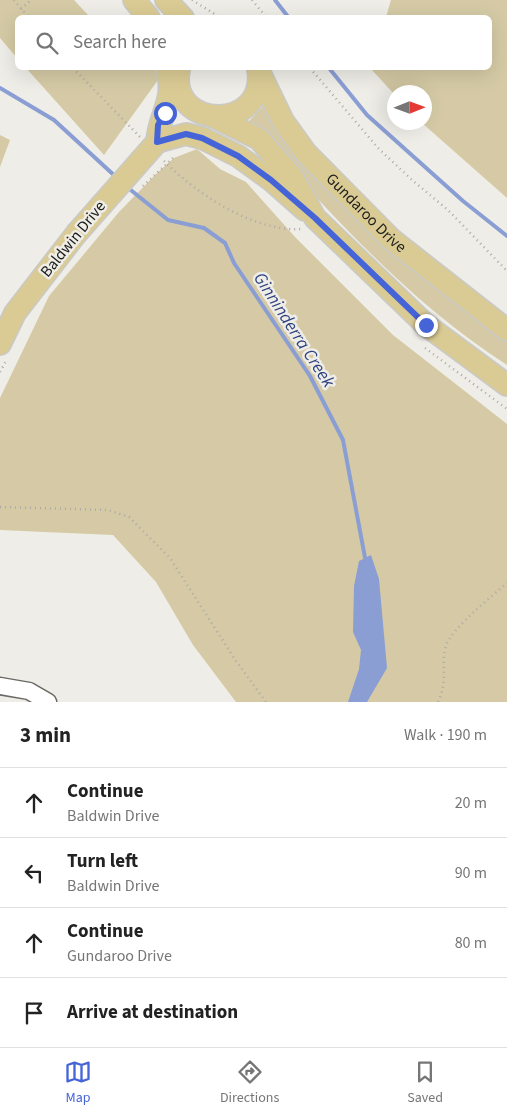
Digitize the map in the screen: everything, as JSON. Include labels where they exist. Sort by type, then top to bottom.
[{"type":"main road","points":[[134,0],[146,15]]},
{"type":"main road","points":[[166,0],[180,15]]},
{"type":"main road","name":"Baldwin Drive","points":[[0,344],[15,314],[76,234],[154,147],[158,125],[165,113],[170,97],[170,80],[175,70]]},
{"type":"main road","name":"Gundaroo Drive","points":[[175,70],[180,87],[189,104],[204,114],[259,139],[271,150],[293,178],[308,223],[426,325],[507,385]]},
{"type":"main road","points":[[214,117],[230,116],[248,104],[256,91],[258,70]]},
{"type":"main road","name":"Gundaroo Drive","points":[[259,70],[283,121],[306,153],[390,239],[507,330]]},
{"type":"main road","points":[[154,147],[186,134],[202,138],[238,156],[271,180],[308,223]]},
{"type":"street","points":[[0,686],[29,691],[48,702]]},
{"type":"path","points":[[14,0],[26,15]]},
{"type":"path","points":[[21,8],[31,0]]},
{"type":"path","points":[[192,0],[215,15]]},
{"type":"path","points":[[252,0],[265,15]]},
{"type":"path","points":[[75,70],[196,191],[248,218],[281,229],[308,223]]},
{"type":"path","points":[[312,70],[378,148],[448,210],[507,271]]},
{"type":"path","points":[[0,507],[108,510],[128,517],[170,558],[231,654],[266,702]]},
{"type":"path","points":[[438,702],[445,685],[444,651],[449,638],[507,583]]},
{"type":"shaded area","points":[[0,0],[74,0],[88,15],[15,15],[15,56],[0,38]]},
{"type":"shaded area","points":[[391,0],[507,0],[507,198],[430,130],[432,130],[432,85],[387,86],[372,70],[492,70],[492,15],[387,15]]},
{"type":"shaded area","points":[[28,70],[155,70],[158,80],[104,155]]},
{"type":"shaded area","points":[[263,106],[280,132],[507,340],[507,365],[470,340],[435,312],[338,221],[248,122]]},
{"type":"shaded area","points":[[0,135],[10,140],[0,167]]},
{"type":"shaded area","points":[[197,149],[220,169],[246,182],[295,237],[393,335],[507,424],[507,702],[236,702],[193,645],[156,582],[113,535],[0,530],[0,398],[49,296],[119,212],[157,173],[174,158]]},
{"type":"water","points":[[371,555],[379,579],[387,668],[367,702],[348,702],[359,669],[361,650],[353,632],[354,586],[359,561]]},
{"type":"waterway","points":[[275,0],[287,15]]},
{"type":"waterway","points":[[331,70],[367,115],[463,201],[507,236]]},
{"type":"waterway","name":"Ginninderra Creek","points":[[0,88],[54,120],[116,177]]},
{"type":"waterway","name":"Ginninderra Creek","points":[[127,187],[168,220],[204,228],[225,243],[234,263],[310,376],[343,440],[366,563]]},
{"type":"route","points":[[165,113],[158,125],[157,142],[186,134],[202,138],[238,156],[271,180],[315,218],[426,325]]}]
